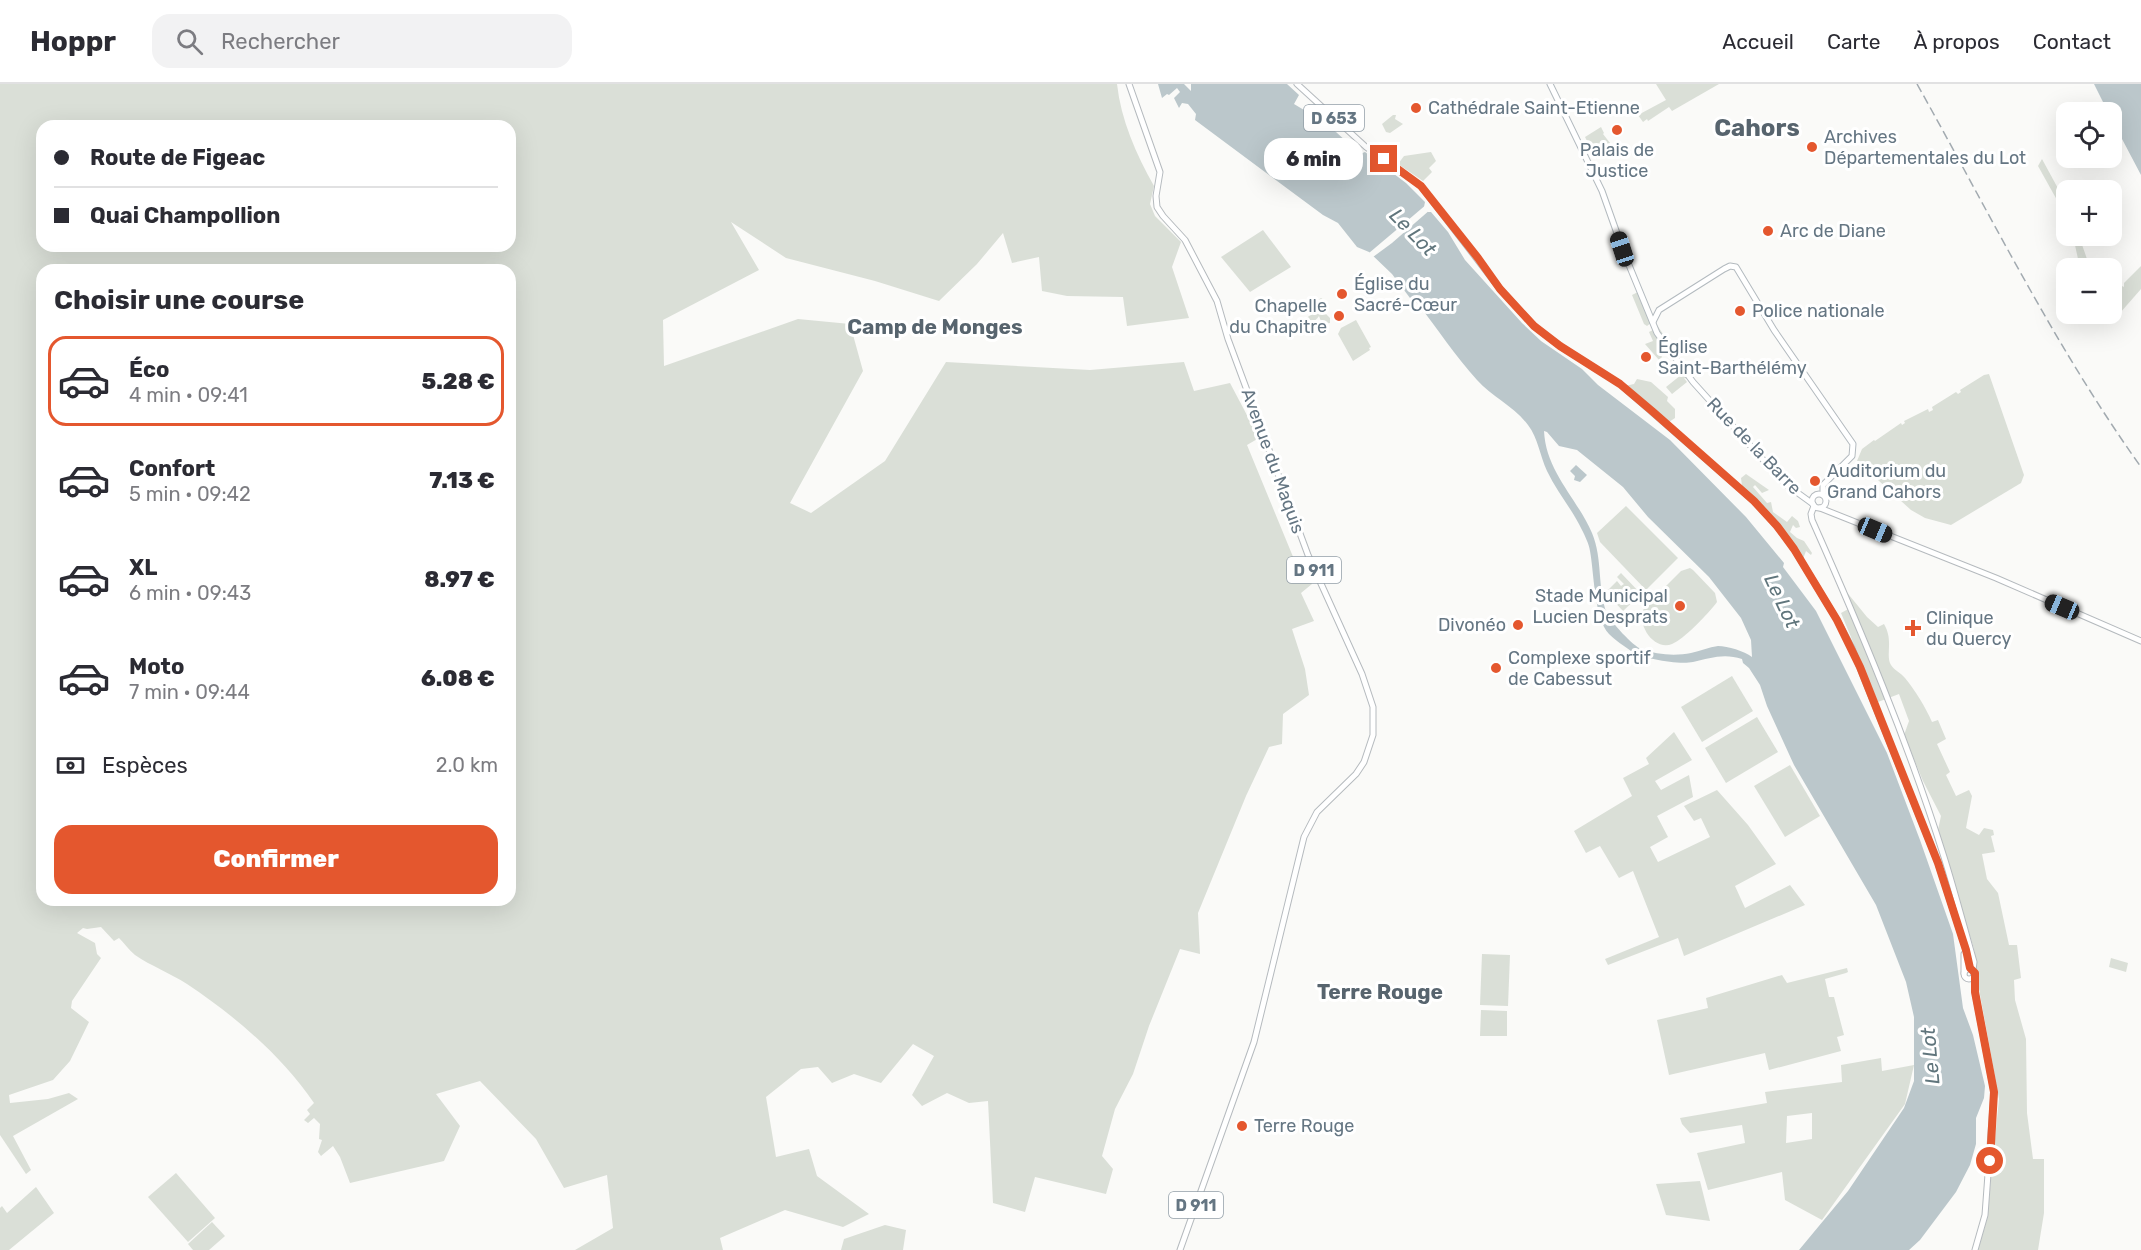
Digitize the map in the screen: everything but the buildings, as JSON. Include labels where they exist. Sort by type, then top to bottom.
[{"type":"main road","name":"Avenue du Maquis","points":[[1129,84],[1160,172],[1156,196],[1160,211],[1185,240],[1217,301],[1228,339],[1308,555],[1362,674],[1373,707],[1373,735],[1364,762],[1356,774],[1321,807],[1311,820],[1304,837],[1254,1042],[1180,1250]]},
{"type":"main road","name":"D 653","points":[[1297,84],[1366,147],[1417,182],[1500,289],[1534,326],[1560,346],[1620,384],[1754,501],[1794,549],[1837,620],[1852,648],[1938,863],[1960,932],[1975,992],[1994,1092],[1985,1215],[1975,1250]]},
{"type":"main road","name":"Rue de la Barre","points":[[1550,84],[1596,177],[1657,333],[1697,387],[1784,483],[1816,506],[2000,580],[2141,641]]},
{"type":"main road","points":[[1652,323],[1659,310],[1724,268],[1736,267],[1774,330],[1851,440],[1853,454],[1823,485],[1826,503],[1837,514]]},
{"type":"main road","points":[[1644,302],[1652,310],[1659,310]]},
{"type":"main road","points":[[1816,506],[1813,498],[1815,495],[1823,495]]},
{"type":"main road","points":[[1826,503],[1816,506],[1811,514],[1812,520],[1893,711],[1932,820],[1974,962],[1970,973]]},
{"type":"shaded area","points":[[0,84],[1117,84],[1130,136],[1154,186],[1150,204],[1155,216],[1181,242],[1172,267],[1189,318],[1127,326],[1123,297],[1067,296],[1042,291],[1039,257],[1012,263],[1003,233],[977,264],[939,301],[875,281],[786,258],[731,222],[759,270],[663,320],[664,366],[798,319],[850,324],[863,371],[790,503],[811,513],[885,461],[946,362],[1090,370],[1184,362],[1194,391],[1230,383],[1259,438],[1247,445],[1296,564],[1305,567],[1312,584],[1301,593],[1314,621],[1292,629],[1305,669],[1309,695],[1283,714],[1282,744],[1269,747],[1246,796],[1198,913],[1200,954],[1180,949],[1149,1026],[1133,1074],[1115,1109],[1102,1156],[1113,1169],[1106,1194],[1035,1177],[1025,1212],[993,1203],[988,1101],[969,1103],[947,1093],[922,1106],[912,1095],[934,1056],[913,1044],[881,1083],[854,1074],[832,1083],[818,1067],[801,1069],[766,1097],[776,1157],[809,1149],[817,1176],[869,1214],[843,1227],[785,1210],[720,1238],[723,1250],[575,1250],[613,1228],[607,1175],[564,1188],[536,1139],[480,1081],[436,1094],[460,1126],[444,1161],[350,1183],[333,1146],[321,1156],[318,1152],[322,1140],[319,1139],[320,1124],[314,1118],[308,1123],[304,1120],[310,1114],[307,1110],[314,1103],[272,1053],[240,1023],[205,996],[181,980],[147,963],[135,955],[119,938],[114,941],[101,927],[83,928],[77,933],[95,943],[97,954],[101,958],[72,1001],[71,1008],[89,1022],[70,1061],[53,1080],[9,1095],[10,1103],[48,1099],[69,1093],[78,1099],[13,1136],[31,1170],[26,1174],[0,1135]]},
{"type":"shaded area","points":[[1656,84],[1719,84],[1672,111],[1669,107],[1643,122],[1638,115],[1666,100]]},
{"type":"shaded area","points":[[1396,115],[1395,119],[1403,124],[1390,133],[1386,132],[1382,124]]},
{"type":"shaded area","points":[[1601,127],[1603,134],[1614,148],[1596,159],[1585,137]]},
{"type":"shaded area","points":[[1431,152],[1436,161],[1429,168],[1432,172],[1423,181],[1398,164],[1404,156]]},
{"type":"shaded area","points":[[2042,159],[2056,185],[2056,198],[2038,166]]},
{"type":"shaded area","points":[[1263,230],[1291,267],[1250,292],[1221,257]]},
{"type":"shaded area","points":[[2075,246],[2082,246],[2087,258],[2078,258]]},
{"type":"shaded area","points":[[2141,266],[2141,289],[2122,311],[2122,286],[2124,287],[2124,283]]},
{"type":"shaded area","points":[[1638,292],[1651,323],[1647,326],[1644,324],[1632,295]]},
{"type":"shaded area","points":[[1321,298],[1329,304],[1325,313],[1330,318],[1330,323],[1322,324],[1319,316],[1301,330],[1296,329],[1294,326],[1296,324],[1316,312],[1314,303]]},
{"type":"shaded area","points":[[1356,320],[1371,347],[1353,361],[1338,334],[1341,328]]},
{"type":"shaded area","points":[[1655,322],[1673,349],[1671,353],[1659,352],[1662,357],[1659,360],[1645,344],[1653,341],[1649,332],[1653,330]]},
{"type":"shaded area","points":[[1675,352],[1691,376],[1689,379],[1684,378],[1687,382],[1672,394],[1666,387],[1681,375],[1674,362]]},
{"type":"shaded area","points":[[1989,374],[2024,475],[2021,483],[1951,525],[1925,518],[1911,510],[1857,461],[1862,449],[1874,440],[1901,423],[1902,425],[1904,421],[1928,409],[1929,412],[1933,410],[1932,407]]},
{"type":"shaded area","points":[[1637,379],[1651,382],[1668,397],[1667,401],[1675,409],[1675,418],[1669,422],[1665,420],[1625,386],[1634,384]]},
{"type":"shaded area","points":[[1746,474],[1769,490],[1762,493],[1755,485],[1753,487],[1767,503],[1771,502],[1773,512],[1787,522],[1792,516],[1798,521],[1800,527],[1796,528],[1793,525],[1790,532],[1804,541],[1811,555],[1806,551],[1803,559],[1789,537],[1759,501],[1742,486],[1741,478]]},
{"type":"shaded area","points":[[1626,506],[1678,558],[1646,590],[1600,542],[1597,533]]},
{"type":"shaded area","name":"Stade Municipal Lucien Desprats","points":[[1690,568],[1715,593],[1717,602],[1683,637],[1672,644],[1659,644],[1648,635],[1642,622],[1644,608],[1681,571]]},
{"type":"shaded area","points":[[1621,573],[1641,594],[1623,611],[1607,591],[1617,581],[1621,586],[1624,584],[1617,577]]},
{"type":"shaded area","points":[[1845,590],[1878,627],[1884,624],[1887,630],[1891,665],[1913,688],[1932,722],[1938,720],[1946,739],[1937,744],[1950,772],[1946,775],[1956,796],[1969,790],[1972,796],[1966,828],[1979,835],[1984,828],[1993,830],[1994,835],[1991,836],[1995,852],[1982,854],[1987,879],[1998,893],[2009,945],[2017,945],[2021,978],[2014,980],[2015,1000],[2026,1039],[2027,1113],[2033,1159],[2044,1159],[2044,1213],[2038,1250],[1978,1250],[1987,1219],[1999,1099],[1977,978],[1974,949],[1938,830],[1941,816],[1923,781],[1904,735],[1909,721],[1899,694],[1878,702],[1841,613],[1852,607]]},
{"type":"shaded area","points":[[1732,676],[1753,711],[1702,742],[1681,707]]},
{"type":"shaded area","points":[[1757,717],[1778,752],[1726,783],[1705,748]]},
{"type":"shaded area","points":[[1674,732],[1692,760],[1655,781],[1661,790],[1689,775],[1693,797],[1657,816],[1668,837],[1650,847],[1658,862],[1710,837],[1701,818],[1694,821],[1684,806],[1717,790],[1748,825],[1776,864],[1735,886],[1745,908],[1790,885],[1805,905],[1684,956],[1678,938],[1608,965],[1605,959],[1659,937],[1633,871],[1619,878],[1600,846],[1586,853],[1574,831],[1632,796],[1623,778],[1649,764],[1646,758]]},
{"type":"shaded area","points":[[1790,765],[1820,816],[1785,837],[1754,786]]},
{"type":"shaded area","points":[[1482,954],[1510,955],[1508,1006],[1480,1005]]},
{"type":"shaded area","points":[[2111,958],[2128,963],[2126,972],[2109,967]]},
{"type":"shaded area","points":[[1847,968],[1846,973],[1825,979],[1829,997],[1834,997],[1844,1035],[1837,1037],[1841,1051],[1769,1070],[1765,1053],[1669,1075],[1657,1020],[1708,1008],[1706,998],[1782,975],[1787,983]]},
{"type":"shaded area","points":[[1481,1010],[1507,1011],[1507,1036],[1480,1036]]},
{"type":"shaded area","points":[[1881,1058],[1882,1071],[1914,1065],[1905,1104],[1822,1220],[1785,1200],[1782,1172],[1708,1190],[1697,1153],[1745,1143],[1742,1125],[1690,1133],[1680,1118],[1767,1103],[1765,1092],[1842,1082],[1841,1065]],"holes":[[[1812,1113],[1812,1139],[1786,1143],[1787,1116]]]},
{"type":"shaded area","points":[[176,1173],[215,1218],[188,1242],[148,1197]]},
{"type":"shaded area","points":[[1700,1181],[1710,1221],[1666,1215],[1656,1184]]},
{"type":"shaded area","points":[[36,1187],[54,1213],[9,1250],[0,1250],[0,1208],[2,1206],[7,1213]]},
{"type":"shaded area","points":[[212,1222],[225,1236],[209,1250],[193,1250],[188,1244]]},
{"type":"shaded area","points":[[885,1225],[906,1230],[903,1250],[841,1250],[844,1239]]},
{"type":"water","name":"Le Lot","points":[[1158,84],[1184,84],[1191,91],[1191,84],[1287,84],[1299,95],[1294,104],[1304,110],[1309,104],[1360,154],[1365,152],[1406,183],[1425,202],[1424,207],[1448,232],[1465,260],[1541,341],[1582,369],[1598,385],[1670,440],[1746,517],[1784,563],[1783,567],[1816,611],[1887,753],[1920,840],[1953,934],[1963,1008],[1973,1035],[1985,1086],[1984,1098],[1976,1118],[1976,1144],[1970,1165],[1956,1192],[1920,1240],[1909,1250],[1799,1250],[1848,1191],[1904,1108],[1914,1081],[1914,1017],[1906,982],[1876,905],[1794,765],[1760,685],[1749,668],[1742,659],[1729,656],[1687,663],[1652,659],[1631,651],[1609,634],[1604,627],[1597,606],[1588,543],[1547,471],[1528,425],[1516,412],[1477,380],[1392,274],[1369,252],[1357,247],[1338,223],[1323,215],[1195,120],[1196,114],[1188,104],[1182,103],[1179,108],[1174,98],[1180,92],[1177,88],[1162,98]],"holes":[[[1544,431],[1559,446],[1577,450],[1623,487],[1648,517],[1709,577],[1741,618],[1751,640],[1752,657],[1736,649],[1718,646],[1685,654],[1653,653],[1637,647],[1617,628],[1607,614],[1604,604],[1598,553],[1592,533],[1550,459]]]},
{"type":"water","points":[[2094,84],[2141,84],[2141,175],[2122,139],[2122,102],[2103,102]]},
{"type":"water","points":[[1576,465],[1587,475],[1580,482],[1574,480],[1575,476],[1570,471]]},
{"type":"pier","points":[[1427,204],[1431,209],[1392,243],[1373,257],[1369,253]]},
{"type":"railway","points":[[1917,84],[2051,327],[2141,467]]},
{"type":"place","name":"Cathédrale Saint-Etienne","points":[[1416,108]]},
{"type":"place","name":"Palais de Justice","points":[[1617,130]]},
{"type":"place","name":"Archives Départementales du Lot","points":[[1812,147]]},
{"type":"place","name":"Arc de Diane","points":[[1768,231]]},
{"type":"place","name":"Église du Sacré-Cœur","points":[[1342,294]]},
{"type":"place","name":"Police nationale","points":[[1740,311]]},
{"type":"place","name":"Chapelle du Chapitre","points":[[1339,316]]},
{"type":"place","name":"Église Saint-Barthélémy","points":[[1646,357]]},
{"type":"place","name":"Auditorium du Grand Cahors","points":[[1815,481]]},
{"type":"place","name":"Stade Municipal Lucien Desprats","points":[[1680,606]]},
{"type":"place","name":"Divonéo","points":[[1518,625]]},
{"type":"place","name":"Clinique du Quercy","points":[[1913,628]]},
{"type":"place","name":"Complexe sportif de Cabessut","points":[[1496,668]]},
{"type":"place","name":"Terre Rouge","points":[[1242,1126]]},
{"type":"district","name":"Cahors","points":[[1757,128]]},
{"type":"district","name":"Camp de Monges","points":[[935,326]]},
{"type":"district","name":"Terre Rouge","points":[[1380,991]]},
{"type":"route","points":[[1384,159],[1421,186],[1512,304],[1534,326],[1551,340],[1620,384],[1754,501],[1794,549],[1837,620],[1852,648],[1876,705],[1938,863],[1952,902],[1970,968],[1975,973],[1975,992],[1994,1092],[1990,1161]]}]
